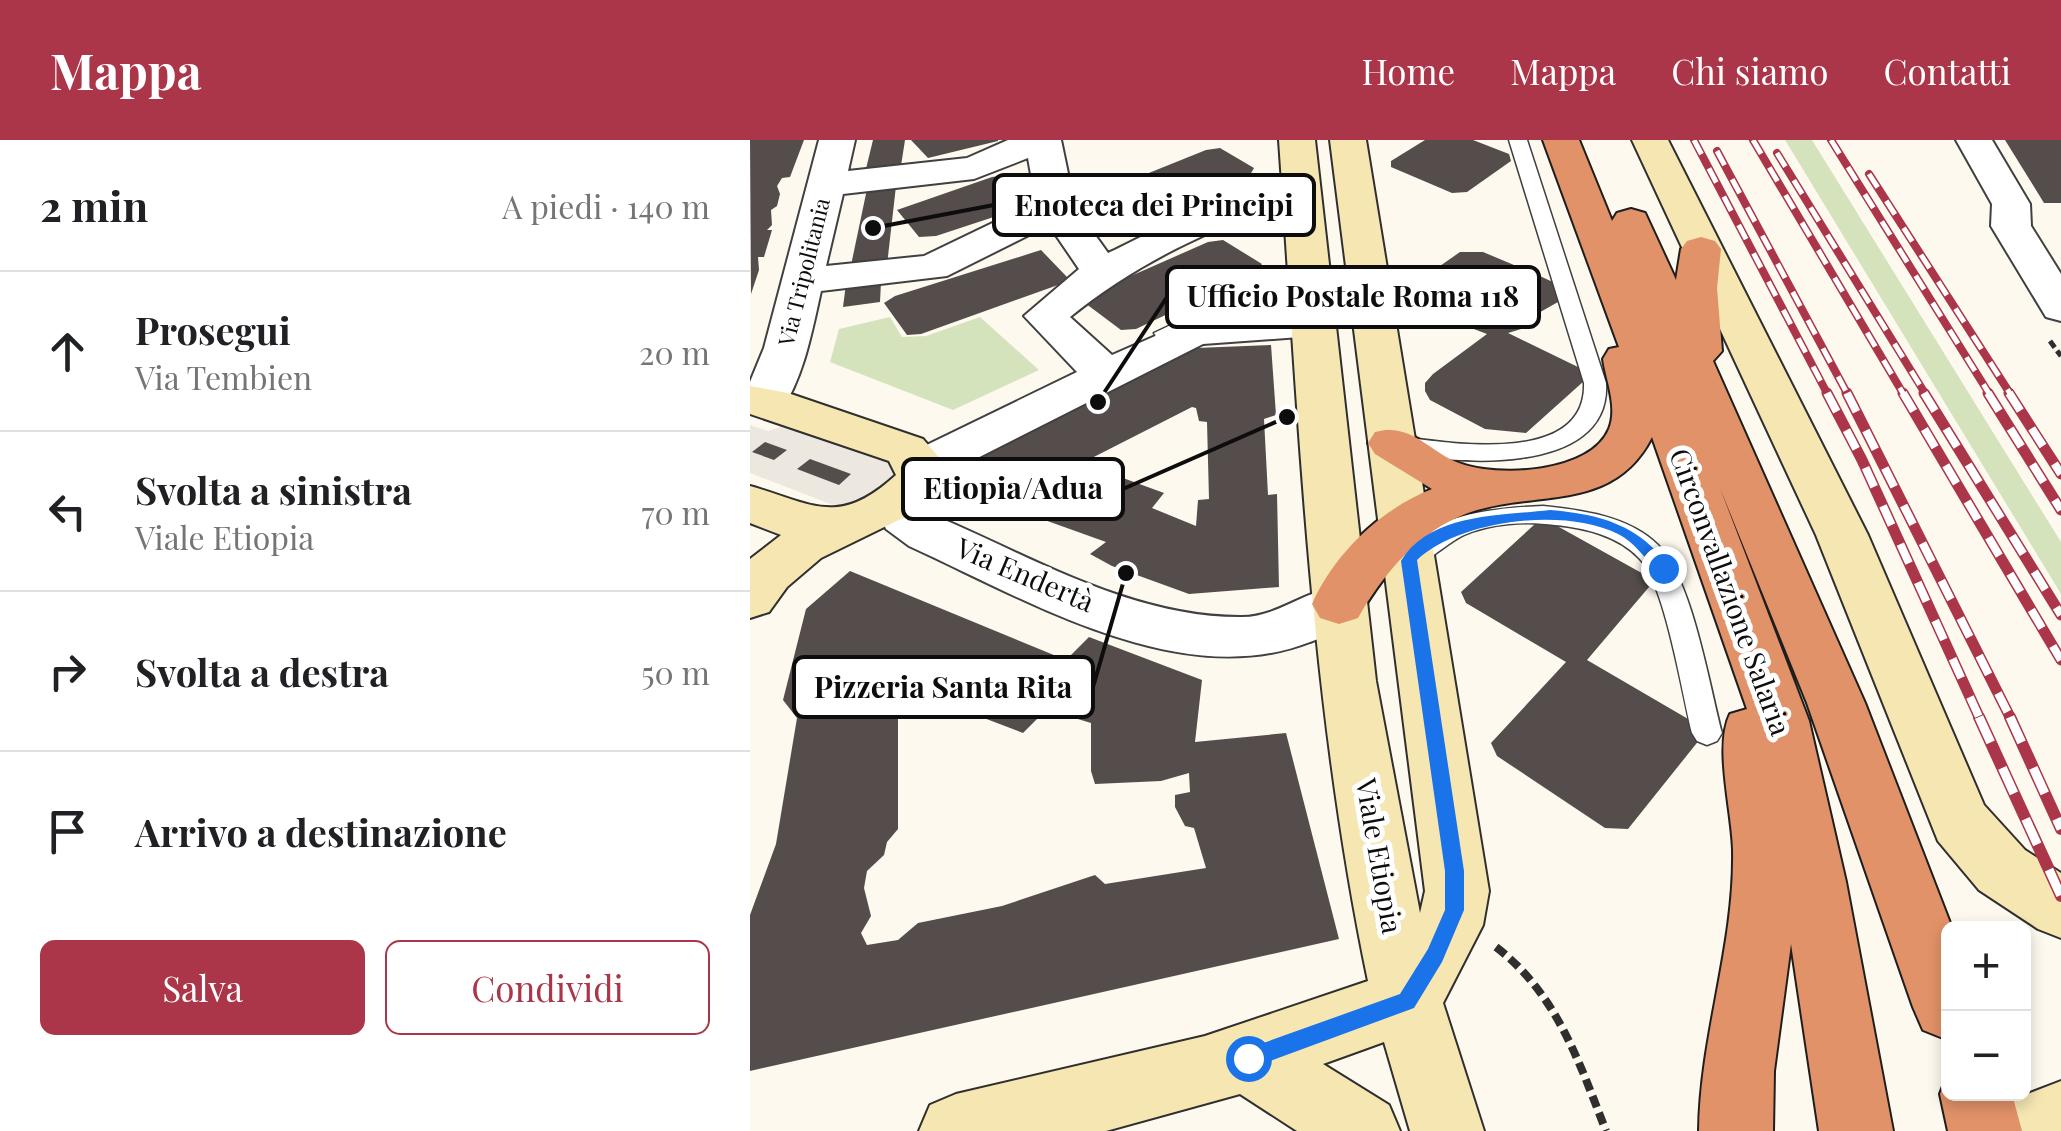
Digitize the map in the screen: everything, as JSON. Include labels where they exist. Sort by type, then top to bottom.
[{"type":"highway","name":"Circonvallazione Salaria","points":[[1561,140],[1716,541],[1780,721],[1808,852],[1856,1131]]},
{"type":"highway","name":"Circonvallazione Salaria","points":[[1597,140],[1836,703],[1941,986]]},
{"type":"highway","points":[[1701,249],[1696,324],[1708,404]]},
{"type":"highway","points":[[1339,604],[1353,578],[1407,545],[1445,503],[1502,487],[1575,478],[1611,458],[1629,438],[1636,417],[1625,363],[1625,306]]},
{"type":"highway","points":[[1392,444],[1445,476],[1502,487]]},
{"type":"highway","points":[[1716,541],[1731,652],[1751,730],[1764,888],[1739,1057],[1736,1131]]},
{"type":"highway","points":[[1978,1101],[1985,1131]]},
{"type":"main road","name":"Viale Etiopia","points":[[1296,140],[1339,604],[1357,733],[1407,1001]]},
{"type":"main road","name":"Viale Etiopia","points":[[1348,140],[1456,881],[1450,925],[1407,1001]]},
{"type":"main road","points":[[1650,140],[1842,535],[1960,822],[2002,870],[2061,908]]},
{"type":"main road","points":[[750,503],[808,524],[843,524],[870,517],[910,485],[918,458],[906,450],[758,400]]},
{"type":"main road","points":[[750,598],[784,558],[843,524]]},
{"type":"main road","points":[[956,1131],[1248,1058],[1407,1001],[1447,1131]]},
{"type":"main road","points":[[1248,1058],[1363,1131]]},
{"type":"main road","points":[[2025,1131],[2061,1118]]},
{"type":"street","name":"Via Tripolitania","points":[[758,400],[786,348],[836,140]]},
{"type":"street","points":[[826,185],[974,168],[1041,140],[1056,207],[1101,272]]},
{"type":"street","points":[[1974,140],[2011,204],[2011,226],[2061,308]]},
{"type":"street","points":[[1084,370],[1046,316],[1101,272],[1262,198],[1301,189]]},
{"type":"street","points":[[2011,204],[2058,225]]},
{"type":"street","points":[[802,281],[933,267],[1056,207]]},
{"type":"street","points":[[910,485],[1194,332],[1310,281],[1366,265]]},
{"type":"street","name":"Via Endertà","points":[[910,485],[904,517],[927,533],[1102,608],[1166,629],[1213,638],[1250,638],[1302,624],[1339,604]]},
{"type":"lane","points":[[1392,444],[1480,453],[1529,449],[1573,429],[1596,403],[1595,383],[1518,140]]},
{"type":"lane","points":[[1084,370],[1146,342],[1310,281]]},
{"type":"lane","points":[[1146,342],[1194,332]]},
{"type":"lane","points":[[1407,545],[1466,525],[1515,516],[1584,518],[1631,535],[1655,556],[1667,578],[1707,733]]},
{"type":"path","points":[[1450,925],[1498,948],[1540,986],[1550,1000],[1606,1131]]},
{"type":"green space","points":[[1785,140],[1812,140],[2061,542],[2061,594]]},
{"type":"green space","points":[[890,317],[902,337],[926,336],[980,317],[1039,370],[953,410],[830,362],[839,329]]},
{"type":"shaded area","points":[[750,425],[768,431],[785,425],[895,464],[898,474],[872,501],[841,508],[750,473]]},
{"type":"building","points":[[750,140],[804,140],[790,177],[782,178],[777,186],[780,194],[777,206],[771,210],[772,225],[767,230],[772,230],[764,257],[758,257],[759,270],[751,294]]},
{"type":"building","points":[[873,140],[905,140],[900,172],[864,177]]},
{"type":"building","points":[[911,140],[998,140],[998,141],[928,158]]},
{"type":"building","points":[[1425,140],[1473,140],[1509,154],[1511,161],[1467,192],[1452,193],[1391,167],[1391,161]]},
{"type":"building","points":[[2005,140],[2061,140],[2061,203],[2044,203]]},
{"type":"building","points":[[1220,148],[1254,168],[1250,175],[1141,222],[1126,222],[1095,200],[1099,193],[1206,150]]},
{"type":"building","points":[[1009,175],[1035,199],[1024,207],[936,236],[919,237],[897,210],[992,177]]},
{"type":"building","points":[[896,186],[887,265],[850,270],[867,189]]},
{"type":"building","points":[[1223,240],[1262,264],[1256,272],[1136,329],[1121,330],[1085,303],[1090,294],[1208,242]]},
{"type":"building","points":[[1041,250],[1067,277],[1058,285],[921,334],[907,335],[884,303],[895,296]]},
{"type":"building","points":[[1460,252],[1483,252],[1514,265],[1499,276],[1510,281],[1525,269],[1557,284],[1558,302],[1535,315],[1528,327],[1508,333],[1580,368],[1584,381],[1526,433],[1485,429],[1430,400],[1425,391],[1425,383],[1433,374],[1487,334],[1442,317],[1413,299],[1410,287]]},
{"type":"building","points":[[881,282],[880,302],[843,307],[846,284]]},
{"type":"building","points":[[1271,345],[1276,415],[1264,419],[1268,495],[1277,494],[1279,587],[1189,594],[1090,554],[1106,542],[953,487],[997,443],[1196,348]],"holes":[[[1196,408],[1199,421],[1207,422],[1209,499],[1198,500],[1196,526],[1152,508],[1164,493],[1082,463]]]},
{"type":"building","points":[[765,442],[787,450],[774,460],[752,452]]},
{"type":"building","points":[[810,459],[851,474],[839,485],[797,469]]},
{"type":"building","points":[[1550,522],[1647,576],[1649,587],[1587,660],[1695,723],[1700,739],[1628,829],[1605,828],[1497,756],[1491,743],[1566,662],[1466,603],[1461,592],[1535,524]]},
{"type":"building","points":[[850,571],[1066,660],[1089,637],[1202,680],[1195,742],[1286,733],[1339,939],[750,1071],[750,915],[776,844],[797,718],[783,700],[806,609]],"holes":[[[899,661],[925,673],[917,683],[949,697],[955,707],[1023,733],[1052,704],[1066,707],[1068,716],[1091,723],[1091,771],[1095,784],[1161,781],[1189,773],[1190,792],[1175,795],[1175,807],[1185,826],[1194,828],[1206,868],[1105,884],[1095,875],[1002,906],[918,923],[898,940],[867,945],[861,933],[871,916],[864,888],[867,871],[884,855],[887,842],[898,829],[898,698],[883,700],[881,670]]]},
{"type":"railway","points":[[1694,140],[1828,395]]},
{"type":"railway","points":[[1753,140],[1904,395]]},
{"type":"railway","points":[[1831,140],[1990,395]]},
{"type":"railway","points":[[1717,151],[1848,395]]},
{"type":"railway","points":[[1777,153],[1926,395]]},
{"type":"railway","points":[[1869,174],[2011,395]]},
{"type":"railway","points":[[1827,393],[1862,460],[1980,719]]},
{"type":"railway","points":[[1847,393],[2010,717]]},
{"type":"railway","points":[[1903,393],[2061,660]]},
{"type":"railway","points":[[1924,393],[2061,615]]},
{"type":"railway","points":[[1988,393],[2061,510]]},
{"type":"railway","points":[[2009,393],[2061,474]]},
{"type":"railway","points":[[1979,717],[2061,896]]},
{"type":"railway","points":[[2010,717],[2061,829]]},
{"type":"place","name":"Enoteca dei Principi","points":[[873,228]]},
{"type":"place","name":"Ufficio Postale Roma 118","points":[[1098,402]]},
{"type":"place","name":"Etiopia/Adua","points":[[1287,417]]},
{"type":"place","name":"Pizzeria Santa Rita","points":[[1126,573]]},
{"type":"route","points":[[1248,1058],[1407,1001],[1450,925],[1457,891],[1455,871],[1408,561],[1412,556],[1440,534],[1466,525],[1515,516],[1550,515],[1610,524],[1638,540],[1663,568]]}]
